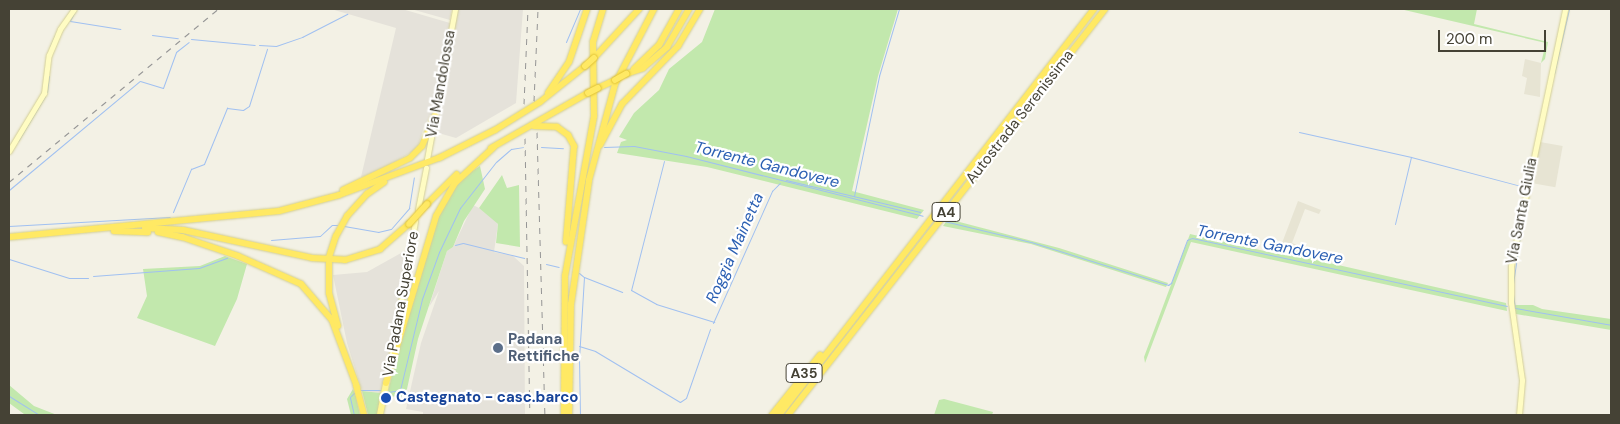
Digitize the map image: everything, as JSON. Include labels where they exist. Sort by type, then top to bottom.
[{"type":"highway","points":[[540,102],[566,69],[588,9]]},
{"type":"highway","points":[[564,415],[565,276],[594,121],[593,50],[603,9]]},
{"type":"highway","points":[[593,50],[608,9]]},
{"type":"highway","points":[[364,415],[329,293],[329,260],[341,224],[366,194],[382,183],[442,157],[540,102],[594,58],[639,9]]},
{"type":"highway","points":[[569,415],[574,278],[589,180],[615,84],[654,9]]},
{"type":"highway","points":[[626,74],[653,52],[679,9]]},
{"type":"highway","points":[[9,241],[114,231],[184,230],[312,258],[345,260],[380,249],[412,223],[427,204],[464,168],[494,147],[588,93],[626,74],[643,68],[667,47],[689,9]]},
{"type":"highway","points":[[589,180],[615,114],[630,94],[678,46],[700,9]]},
{"type":"highway","name":"Autostrada Serenissima","points":[[778,415],[1094,9]]},
{"type":"highway","name":"Autostrada Serenissima","points":[[788,415],[1105,9]]},
{"type":"highway","points":[[300,207],[410,158],[422,146],[435,116]]},
{"type":"highway","points":[[518,132],[540,124],[552,125],[563,130],[574,146],[566,226],[567,259]]},
{"type":"highway","points":[[386,383],[436,216],[455,183],[494,147]]},
{"type":"highway","points":[[9,237],[256,214],[300,207],[442,157]]},
{"type":"highway","points":[[114,231],[177,235],[292,278],[307,289],[328,314],[357,387]]},
{"type":"highway","name":"A35","points":[[772,415],[813,362],[840,334]]},
{"type":"main road","name":"Via Padana Superiore","points":[[380,415],[386,383]]},
{"type":"street","points":[[9,150],[44,93],[51,49],[74,9]]},
{"type":"street","name":"Via Mandolossa","points":[[427,159],[455,9]]},
{"type":"street","name":"Via Santa Giulia","points":[[1519,415],[1522,380],[1511,303],[1510,272],[1565,9]]},
{"type":"street","points":[[418,209],[426,168]]},
{"type":"street","name":"Via Padana Superiore","points":[[386,383],[412,223]]},
{"type":"shaded area","points":[[331,9],[402,9],[450,23],[433,114],[425,124],[417,149],[377,172],[361,177],[396,28]]},
{"type":"shaded area","points":[[411,9],[452,9],[450,20]]},
{"type":"shaded area","points":[[457,9],[523,9],[516,103],[456,138],[435,132]]},
{"type":"shaded area","points":[[1525,59],[1541,63],[1540,97],[1524,94],[1527,78],[1522,76]]},
{"type":"shaded area","points":[[1540,142],[1563,146],[1555,187],[1533,183]]},
{"type":"shaded area","points":[[1298,201],[1321,210],[1319,214],[1305,209],[1292,243],[1308,249],[1307,252],[1282,243]]},
{"type":"shaded area","points":[[473,205],[489,213],[498,224],[494,252],[513,256],[524,266],[525,415],[423,415],[423,412],[406,409],[421,343],[439,291],[429,307],[447,251],[453,247]]},
{"type":"shaded area","points":[[410,248],[381,393],[362,391],[347,343],[333,275],[367,272]]},
{"type":"green space","points":[[715,9],[898,9],[878,76],[852,191],[924,210],[917,219],[707,167],[617,153],[621,142],[627,140],[619,137],[634,113],[659,90],[669,69],[702,42]]},
{"type":"green space","points":[[1400,9],[1477,9],[1474,24],[1548,42],[1545,59],[1541,63],[1546,43]]},
{"type":"green space","points":[[480,166],[485,189],[464,221],[453,247],[447,251],[418,339],[407,389],[401,397],[387,396],[404,324],[436,222],[459,180]]},
{"type":"green space","points":[[502,175],[507,188],[519,185],[520,247],[496,243],[498,224],[479,208]]},
{"type":"green space","points":[[948,219],[1059,248],[1168,283],[1166,287],[1031,244],[943,226]]},
{"type":"green space","points":[[1190,234],[1277,254],[1281,244],[1317,255],[1316,260],[1506,303],[1507,311],[1191,242],[1145,363],[1144,357]]},
{"type":"green space","points":[[225,256],[247,264],[237,299],[215,346],[137,318],[147,296],[143,269],[200,266]]},
{"type":"green space","points":[[1515,305],[1533,305],[1542,309],[1611,319],[1611,330],[1516,314]]},
{"type":"green space","points":[[9,385],[34,406],[57,415],[24,414],[9,403]]},
{"type":"green space","points":[[353,389],[360,415],[351,415],[347,399]]},
{"type":"green space","points":[[362,391],[381,393],[377,415],[368,415]]},
{"type":"green space","points":[[944,399],[993,412],[992,415],[934,415],[939,400]]},
{"type":"waterway","points":[[76,9],[70,21],[120,29]]},
{"type":"waterway","points":[[566,42],[580,9]]},
{"type":"waterway","points":[[854,196],[879,76],[899,9]]},
{"type":"waterway","points":[[1554,74],[1569,9]]},
{"type":"waterway","points":[[259,45],[276,46],[302,37],[347,14]]},
{"type":"waterway","points":[[50,47],[55,35]]},
{"type":"waterway","points":[[152,35],[178,38]]},
{"type":"waterway","points":[[191,39],[255,45]]},
{"type":"waterway","points":[[9,190],[140,81],[163,88],[176,52],[189,42]]},
{"type":"waterway","points":[[173,212],[191,169],[204,164],[227,108],[243,110],[249,106],[267,49]]},
{"type":"waterway","points":[[435,96],[439,74]]},
{"type":"waterway","points":[[47,92],[49,76]]},
{"type":"waterway","points":[[18,141],[45,96]]},
{"type":"waterway","points":[[1299,132],[1411,157],[1521,186]]},
{"type":"waterway","name":"Torrente Gandovere","points":[[604,147],[634,146],[686,156],[923,216]]},
{"type":"waterway","name":"Torrente Gandovere","points":[[388,392],[400,390],[422,299],[439,252],[460,208],[496,162],[511,149],[523,147]]},
{"type":"waterway","name":"Torrente Gandovere","points":[[541,147],[563,148]]},
{"type":"waterway","points":[[1395,224],[1411,157]]},
{"type":"waterway","points":[[664,161],[631,290],[656,304],[714,322]]},
{"type":"waterway","points":[[344,226],[378,232],[391,229],[409,208],[414,177]]},
{"type":"waterway","name":"Roggia Mainetta","points":[[786,180],[920,212]]},
{"type":"waterway","name":"Roggia Mainetta","points":[[713,323],[772,191],[780,183]]},
{"type":"waterway","points":[[9,226],[170,217]]},
{"type":"waterway","name":"Torrente Gandovere","points":[[944,221],[1031,242],[1168,285],[1171,283],[1187,240],[1192,238],[1507,306]]},
{"type":"waterway","points":[[271,240],[320,236],[332,225],[337,225]]},
{"type":"waterway","points":[[1513,284],[1520,236]]},
{"type":"waterway","points":[[455,245],[463,243],[524,258]]},
{"type":"waterway","points":[[93,276],[199,268],[227,258]]},
{"type":"waterway","points":[[9,259],[69,278],[88,278]]},
{"type":"waterway","points":[[546,264],[559,267]]},
{"type":"waterway","points":[[579,273],[584,277],[579,358],[580,415]]},
{"type":"waterway","points":[[584,277],[622,292]]},
{"type":"waterway","name":"Torrente Gandovere","points":[[1513,294],[1515,308],[1611,325]]},
{"type":"waterway","points":[[579,346],[595,351],[680,402],[686,398],[710,329]]},
{"type":"waterway","name":"Torrente Gandovere","points":[[360,390],[382,390]]},
{"type":"waterway","name":"Torrente Gandovere","points":[[354,415],[350,397],[355,392]]},
{"type":"waterway","name":"Torrente Gandovere","points":[[9,396],[40,415]]},
{"type":"railway","points":[[9,182],[218,9]]},
{"type":"railway","points":[[524,104],[528,9]]},
{"type":"railway","points":[[534,101],[538,9]]},
{"type":"railway","points":[[537,132],[545,415]]},
{"type":"railway","points":[[525,138],[530,415]]},
{"type":"place","name":"Padana Rettifiche","points":[[498,348]]},
{"type":"place","name":"Castegnato - casc.barco","points":[[386,398]]}]
